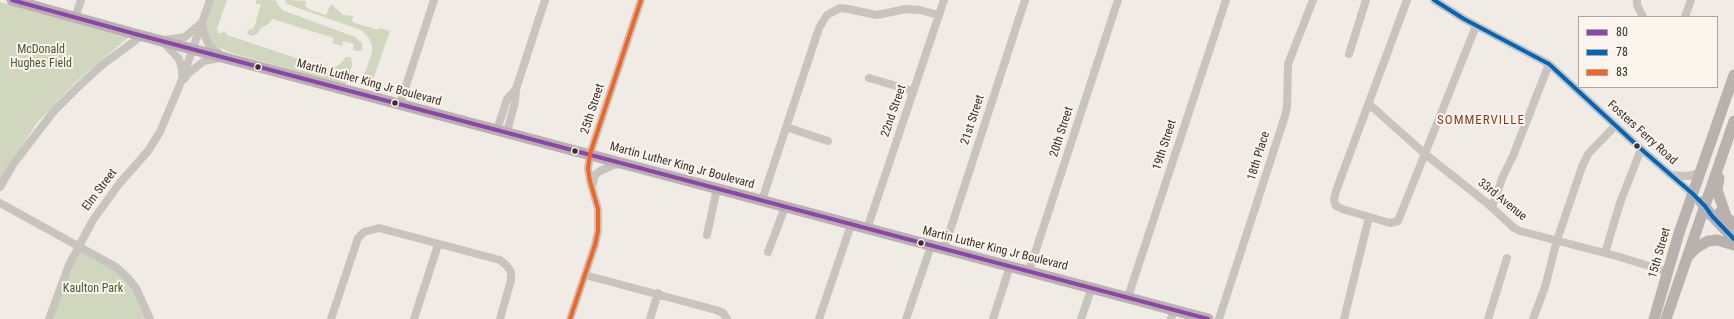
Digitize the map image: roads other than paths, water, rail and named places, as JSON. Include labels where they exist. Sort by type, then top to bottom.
[{"type":"main road","name":"Martin Luther King Jr Boulevard","points":[[12,0],[224,58],[718,188],[851,225],[1092,287],[1128,297],[1172,314],[1208,319]]},
{"type":"main road","name":"15th Street","points":[[1654,319],[1679,233],[1734,75]]},
{"type":"main road","points":[[1730,220],[1717,190],[1722,160],[1734,121]]},
{"type":"main road","name":"15th Street","points":[[1666,319],[1686,258],[1722,160]]},
{"type":"main road","points":[[1693,194],[1734,239]]},
{"type":"main road","points":[[1705,206],[1714,208],[1730,220]]},
{"type":"main road","points":[[1686,258],[1696,248],[1708,241],[1717,240],[1734,245]]},
{"type":"street","points":[[75,18],[81,0]]},
{"type":"street","name":"Elm Street","points":[[49,319],[78,247],[105,201],[148,151],[160,132],[181,82],[210,0]]},
{"type":"street","points":[[400,104],[434,0]]},
{"type":"street","points":[[502,131],[515,102],[516,89],[545,0]]},
{"type":"street","name":"25th Street","points":[[570,319],[595,245],[598,231],[598,209],[588,169],[590,154],[641,0]]},
{"type":"street","name":"22nd Street","points":[[867,229],[944,0]]},
{"type":"street","name":"21st Street","points":[[944,249],[1025,0]]},
{"type":"street","name":"20th Street","points":[[1030,271],[1118,0]]},
{"type":"street","name":"19th Street","points":[[1128,297],[1226,0]]},
{"type":"street","name":"18th Place","points":[[1219,319],[1285,116],[1287,108],[1288,64],[1313,0]]},
{"type":"street","points":[[1349,54],[1366,0]]},
{"type":"street","points":[[1407,0],[1334,200],[1336,206],[1342,209],[1390,223],[1398,221],[1476,26]]},
{"type":"street","name":"Fosters Ferry Road","points":[[1434,0],[1476,26],[1549,64],[1615,126],[1693,194]]},
{"type":"street","points":[[1637,0],[1637,5],[1642,16]]},
{"type":"street","points":[[1685,16],[1691,0]]},
{"type":"street","points":[[762,200],[819,28],[827,15],[836,10],[848,9],[877,15],[913,9],[928,11],[938,15]]},
{"type":"street","points":[[162,41],[185,37],[202,23],[204,34],[209,45],[224,58]]},
{"type":"street","points":[[0,188],[14,163],[54,111],[102,65],[136,40],[139,35]]},
{"type":"street","points":[[162,41],[179,59],[182,69],[181,82]]},
{"type":"street","name":"Elm Street","points":[[181,82],[189,73],[204,61],[224,58]]},
{"type":"street","points":[[1492,207],[1503,176],[1513,156],[1549,64]]},
{"type":"street","points":[[869,78],[913,91]]},
{"type":"street","name":"33rd Avenue","points":[[1369,104],[1424,154],[1492,207],[1514,228],[1520,231],[1605,253],[1668,272]]},
{"type":"street","points":[[1536,318],[1557,240],[1582,167],[1588,154],[1615,126]]},
{"type":"street","points":[[786,127],[828,141]]},
{"type":"street","points":[[1605,253],[1620,203],[1641,149]]},
{"type":"street","points":[[592,188],[593,180],[600,171],[613,165],[625,164]]},
{"type":"street","points":[[1671,175],[1688,176],[1700,173]]},
{"type":"street","points":[[706,235],[718,188]]},
{"type":"street","points":[[0,203],[104,260],[127,277],[140,295],[150,319]]},
{"type":"street","points":[[768,252],[785,207]]},
{"type":"street","points":[[1344,319],[1369,217]]},
{"type":"street","points":[[819,319],[851,225]]},
{"type":"street","points":[[331,319],[358,238],[364,232],[386,229],[438,245],[500,260],[511,272],[511,280],[500,319]]},
{"type":"street","points":[[414,319],[438,245]]},
{"type":"street","points":[[906,319],[931,246]]},
{"type":"street","points":[[1488,319],[1507,258]]},
{"type":"street","points":[[992,319],[1010,266]]},
{"type":"street","points":[[584,274],[716,310],[723,313],[727,319]]},
{"type":"street","points":[[1081,319],[1092,287]]},
{"type":"street","points":[[650,319],[658,293]]},
{"type":"district","name":"SOMMERVILLE","points":[[1481,121]]},
{"type":"park label","name":"McDonald Hughes Field","points":[[41,57]]},
{"type":"park label","name":"Kaulton Park","points":[[93,289]]}]
